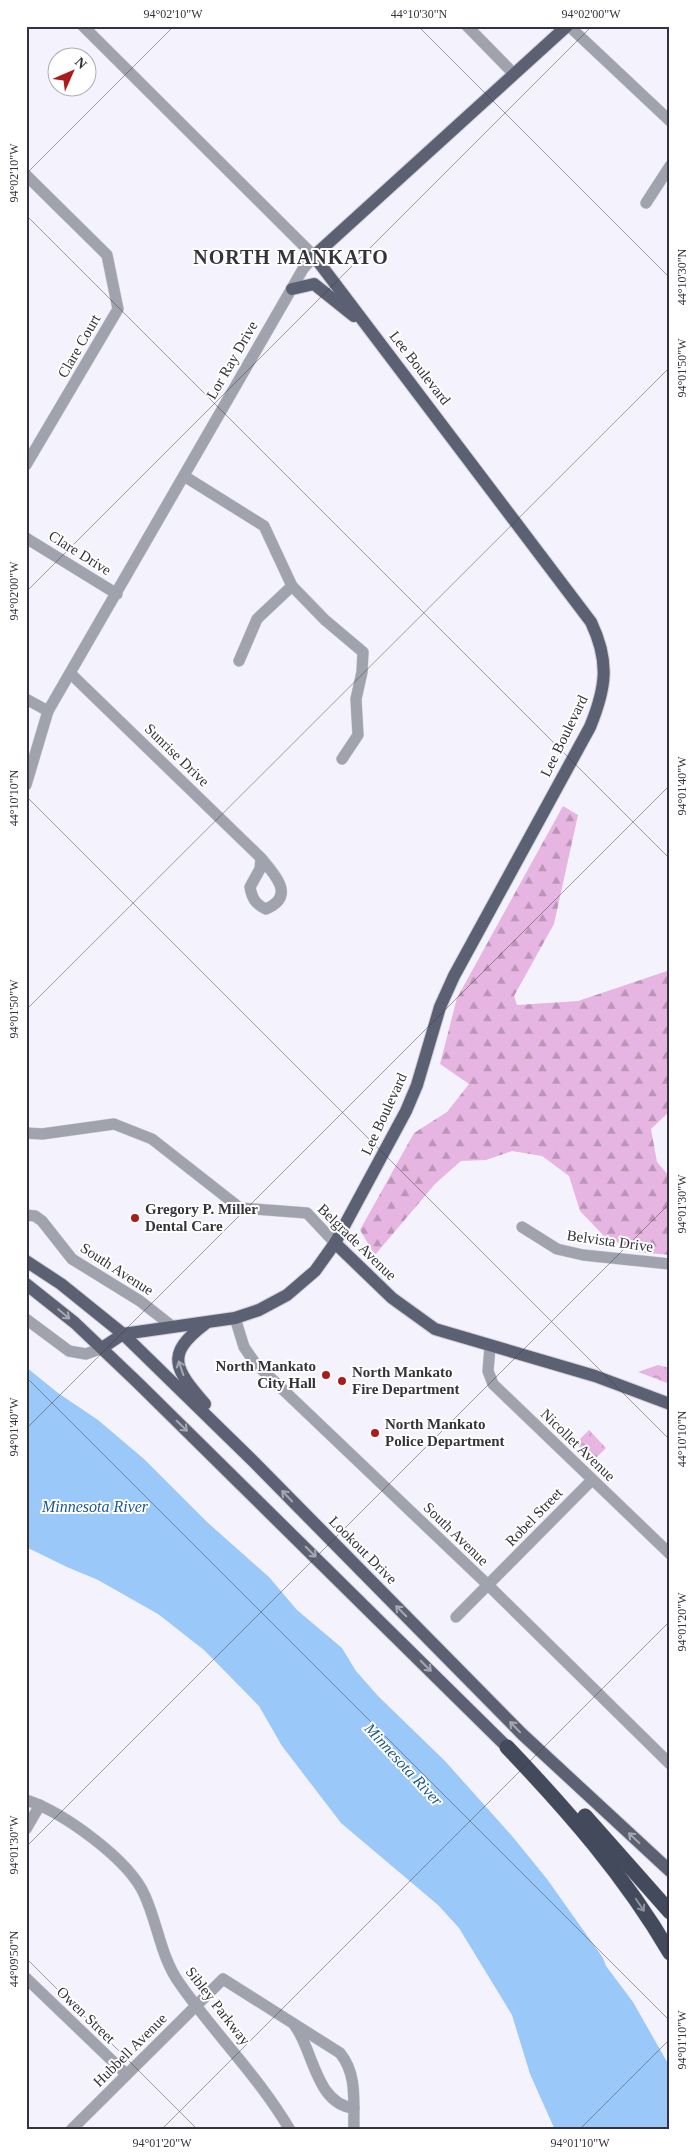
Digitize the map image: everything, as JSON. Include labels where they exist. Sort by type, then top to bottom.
[{"type":"highway","points":[[507,1747],[567,1798],[670,1912]]},
{"type":"highway","points":[[507,1747],[590,1837],[638,1903],[670,1953]]},
{"type":"main road","name":"Lor Ray Drive","points":[[314,256],[513,73],[568,26]]},
{"type":"main road","name":"Lee Boulevard","points":[[102,1348],[123,1334],[235,1318],[259,1310],[287,1295],[315,1271],[336,1243],[406,1111],[417,1085],[440,1007],[454,976],[590,727],[604,685],[604,664],[600,640],[592,622],[314,256]]},
{"type":"main road","points":[[292,289],[314,284],[370,331]]},
{"type":"main road","name":"Belgrade Avenue","points":[[336,1243],[392,1298],[435,1329],[490,1347],[595,1376],[670,1404]]},
{"type":"main road","points":[[26,1252],[64,1278],[90,1307]]},
{"type":"main road","name":"Lookout Drive","points":[[26,1261],[90,1307],[123,1334],[253,1461],[522,1734],[670,1871]]},
{"type":"main road","points":[[26,1284],[102,1348],[252,1493],[507,1747]]},
{"type":"main road","points":[[208,1322],[187,1338],[180,1347],[178,1358],[181,1371],[191,1388],[253,1461]]},
{"type":"street","name":"Lee Boulevard","points":[[83,26],[314,256]]},
{"type":"street","points":[[467,26],[513,73]]},
{"type":"street","points":[[568,26],[670,121]]},
{"type":"street","points":[[646,203],[670,166]]},
{"type":"street","name":"Clare Court","points":[[26,176],[107,255],[118,309],[26,465]]},
{"type":"street","name":"Lor Ray Drive","points":[[26,785],[48,711],[118,594],[292,289],[314,256]]},
{"type":"street","points":[[184,476],[264,526],[292,586],[324,620],[363,652],[362,672],[356,699],[358,735],[342,759]]},
{"type":"street","name":"Clare Drive","points":[[26,538],[118,594]]},
{"type":"street","points":[[239,661],[257,619],[292,586]]},
{"type":"street","name":"Sunrise Drive","points":[[71,674],[261,858]]},
{"type":"street","points":[[26,699],[48,711]]},
{"type":"street","name":"Belgrade Avenue","points":[[26,1132],[42,1134],[114,1124],[152,1139],[240,1208],[307,1214],[336,1243]]},
{"type":"street","name":"South Avenue","points":[[26,1215],[35,1216],[42,1221],[72,1259],[140,1301],[173,1327]]},
{"type":"street","name":"Belvista Drive","points":[[522,1227],[557,1249],[583,1255],[670,1264]]},
{"type":"street","name":"South Avenue","points":[[235,1318],[244,1346],[254,1363],[488,1586],[670,1764]]},
{"type":"street","points":[[26,1319],[69,1351],[86,1354],[102,1348]]},
{"type":"street","name":"Nicollet Avenue","points":[[490,1347],[488,1371],[493,1384],[670,1554]]},
{"type":"street","name":"Robel Street","points":[[456,1617],[592,1480]]},
{"type":"street","name":"Sibley Parkway","points":[[26,1800],[40,1804],[70,1822],[121,1862],[130,1872],[144,1894],[170,1968],[196,2006],[260,2084],[290,2130]]},
{"type":"street","points":[[26,1829],[40,1804]]},
{"type":"street","name":"Owen Street","points":[[26,1978],[126,2074]]},
{"type":"street","name":"Hubbell Avenue","points":[[71,2130],[223,1979],[292,2023]]},
{"type":"street","points":[[292,2023],[301,2034],[320,2082],[334,2098],[346,2107],[354,2108]]},
{"type":"street","points":[[292,2023],[340,2053],[348,2063],[353,2077],[354,2130]]},
{"type":"green space","points":[[563,806],[578,815],[554,924],[514,996],[517,1005],[578,1001],[670,970],[670,1111],[651,1129],[657,1162],[670,1177],[670,1255],[637,1252],[603,1235],[580,1211],[569,1176],[542,1156],[512,1151],[486,1160],[461,1161],[435,1184],[375,1255],[360,1230],[414,1133],[447,1112],[469,1084],[440,1064],[457,998]]},
{"type":"green space","points":[[658,1365],[670,1368],[670,1384],[638,1372]]},
{"type":"green space","points":[[589,1430],[606,1448],[593,1461],[576,1443]]},
{"type":"water","name":"Minnesota River","points":[[26,1367],[58,1393],[98,1420],[144,1459],[207,1522],[269,1577],[297,1610],[342,1648],[356,1671],[378,1696],[445,1761],[512,1836],[547,1879],[603,1958],[606,1966],[633,2002],[670,2067],[670,2130],[555,2130],[530,2074],[512,2015],[459,1928],[438,1905],[341,1823],[282,1746],[259,1706],[204,1650],[158,1614],[98,1580],[26,1547]]},
{"type":"place","name":"Gregory P. Miller Dental Care","points":[[135,1218]]},
{"type":"place","name":"North Mankato City Hall","points":[[326,1375]]},
{"type":"place","name":"North Mankato Fire Department","points":[[342,1381]]},
{"type":"place","name":"North Mankato Police Department","points":[[375,1433]]},
{"type":"district","name":"NORTH MANKATO","points":[[291,257]]}]
